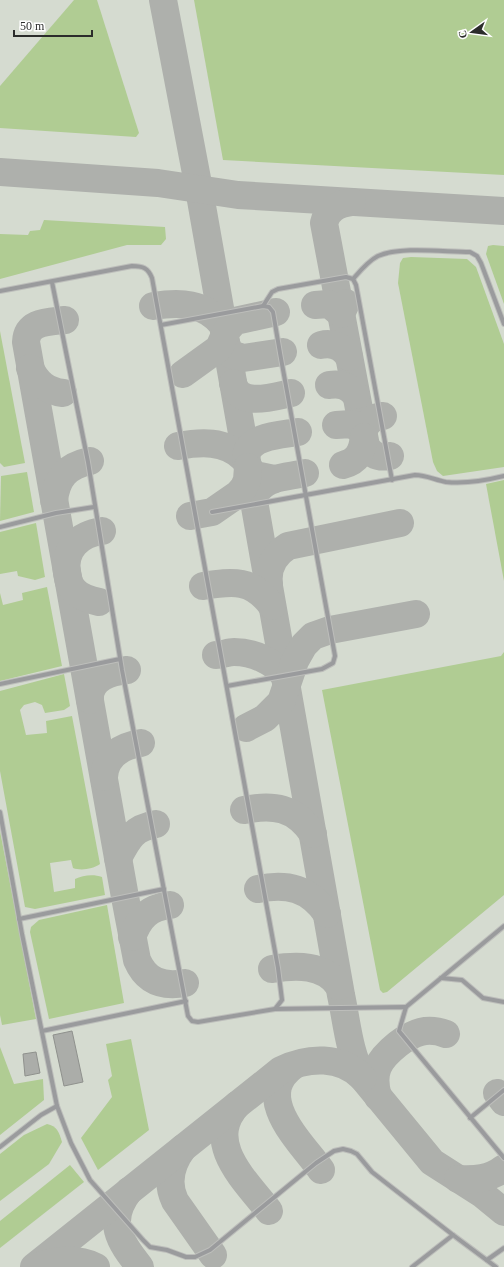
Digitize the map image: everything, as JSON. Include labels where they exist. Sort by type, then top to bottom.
[{"type":"lane","points":[[353,279],[366,264],[377,257],[395,251],[470,252],[477,256],[481,263],[504,324]]},
{"type":"lane","points":[[0,291],[132,266],[141,266],[149,270],[161,324],[282,993],[282,1000],[275,1009]]},
{"type":"lane","points":[[263,306],[272,292],[278,289],[346,277],[353,279],[356,285],[392,480]]},
{"type":"lane","points":[[52,282],[76,399],[120,659],[188,1016],[192,1021],[198,1022],[275,1009],[406,1007]]},
{"type":"lane","points":[[161,324],[263,306],[269,307],[273,312],[335,656],[333,663],[322,669],[227,686]]},
{"type":"lane","points":[[212,512],[423,475],[444,482],[473,483],[504,476]]},
{"type":"lane","points":[[0,527],[56,513],[94,507]]},
{"type":"lane","points":[[0,684],[120,659]]},
{"type":"lane","points":[[0,812],[19,919],[57,1106],[71,1143],[90,1180],[150,1246],[186,1257],[195,1257],[203,1254],[316,1163],[334,1152],[343,1149],[357,1154],[372,1172],[496,1267]]},
{"type":"lane","points":[[19,919],[164,889]]},
{"type":"lane","points":[[504,926],[406,1007],[400,1031],[504,1158]]},
{"type":"lane","points":[[441,978],[462,980],[483,998],[504,1002]]},
{"type":"lane","points":[[42,1031],[186,1001]]},
{"type":"lane","points":[[470,1118],[504,1090]]},
{"type":"lane","points":[[0,1147],[41,1115],[57,1106]]},
{"type":"lane","points":[[412,1267],[453,1235]]},
{"type":"lane","points":[[487,1260],[504,1248]]},
{"type":"shaded area","points":[[0,0],[504,0],[504,1267],[0,1267]]},
{"type":"green space","points":[[74,0],[97,0],[139,133],[136,137],[0,128],[0,86]]},
{"type":"green space","points":[[194,0],[504,0],[504,175],[223,160]]},
{"type":"green space","points":[[44,220],[165,227],[166,239],[161,245],[127,245],[0,279],[0,234],[28,235],[30,231],[40,230]]},
{"type":"green space","points":[[488,246],[504,246],[504,304],[486,254]]},
{"type":"green space","points":[[403,258],[467,259],[476,267],[504,344],[504,467],[443,476],[437,471],[433,462],[398,283],[400,263]]},
{"type":"green space","points":[[0,331],[25,463],[4,467],[0,463]]},
{"type":"green space","points":[[27,472],[34,512],[0,521],[1,476]]},
{"type":"green space","points":[[504,480],[504,581],[486,484]]},
{"type":"green space","points":[[36,523],[45,577],[35,580],[18,576],[17,571],[0,574],[0,532]]},
{"type":"green space","points":[[47,587],[62,666],[0,681],[0,593],[3,605],[23,600],[22,593]]},
{"type":"green space","points":[[504,652],[504,895],[387,992],[383,993],[380,990],[322,690],[501,656]]},
{"type":"green space","points":[[64,674],[70,706],[64,710],[45,713],[42,705],[35,702],[24,705],[20,710],[26,735],[47,733],[46,721],[72,716],[100,864],[90,868],[80,869],[73,868],[71,860],[50,863],[54,892],[75,888],[75,879],[92,875],[102,877],[105,895],[35,909],[25,907],[0,771],[0,691]]},
{"type":"green space","points":[[0,831],[36,1019],[2,1025],[0,1015]]},
{"type":"green space","points":[[107,905],[124,1003],[49,1019],[30,932],[31,927],[39,920]]},
{"type":"green space","points":[[131,1039],[149,1130],[98,1170],[81,1138],[112,1097],[108,1080],[112,1076],[106,1044]]},
{"type":"green space","points":[[0,1047],[14,1084],[43,1079],[44,1100],[0,1135]]},
{"type":"green space","points":[[47,1124],[53,1126],[57,1130],[62,1142],[49,1164],[0,1201],[0,1154],[24,1135]]},
{"type":"green space","points":[[70,1165],[84,1182],[0,1248],[0,1221]]},
{"type":"building","points":[[72,1031],[83,1082],[64,1086],[53,1035]]},
{"type":"building","points":[[36,1052],[40,1073],[25,1076],[23,1054]]},
{"type":"taxiway","points":[[163,0],[199,189],[351,1048],[363,1078],[432,1162],[482,1194],[504,1212]]},
{"type":"taxiway","points":[[0,172],[158,183],[238,195],[504,211]]},
{"type":"taxiway","points":[[352,202],[342,204],[334,208],[325,218],[324,223],[366,446],[376,456],[390,456]]},
{"type":"taxiway","points":[[315,305],[329,304],[341,314],[346,303]]},
{"type":"taxiway","points":[[153,306],[173,304],[191,305],[208,312],[216,317],[223,325]]},
{"type":"taxiway","points":[[183,374],[219,348],[227,330],[235,321],[276,312]]},
{"type":"taxiway","points":[[65,320],[45,322],[34,326],[27,335],[26,342],[125,897],[137,960],[145,973],[150,978],[162,983],[185,983]]},
{"type":"taxiway","points":[[226,343],[230,354],[243,358],[283,352]]},
{"type":"taxiway","points":[[321,345],[330,344],[337,346],[344,350],[349,357]]},
{"type":"taxiway","points":[[30,368],[39,382],[47,388],[63,393]]},
{"type":"taxiway","points":[[233,383],[236,391],[242,396],[249,398],[266,398],[291,393]]},
{"type":"taxiway","points":[[329,385],[337,384],[344,386],[356,395]]},
{"type":"taxiway","points":[[336,425],[352,424],[363,432],[366,425],[371,420],[376,417],[383,416]]},
{"type":"taxiway","points":[[246,457],[248,450],[259,440],[275,435],[298,432]]},
{"type":"taxiway","points":[[343,465],[356,458],[362,447],[364,437]]},
{"type":"taxiway","points":[[178,446],[203,443],[220,445],[236,452],[243,458],[255,475],[274,479]]},
{"type":"taxiway","points":[[54,500],[55,492],[64,474],[69,469],[90,461]]},
{"type":"taxiway","points":[[190,516],[212,512],[238,494],[244,487],[247,480],[248,467]]},
{"type":"taxiway","points":[[259,489],[274,479],[305,473]]},
{"type":"taxiway","points":[[269,584],[269,572],[273,562],[279,553],[288,546],[400,523]]},
{"type":"taxiway","points":[[99,602],[82,596],[72,588],[68,580],[66,564],[71,550],[80,539],[87,535],[102,531]]},
{"type":"taxiway","points":[[203,586],[224,583],[250,586],[265,597],[272,606]]},
{"type":"taxiway","points":[[246,728],[265,718],[281,702],[295,661],[304,645],[313,636],[330,630],[416,614]]},
{"type":"taxiway","points":[[216,655],[241,652],[262,658],[284,675]]},
{"type":"taxiway","points":[[90,700],[90,693],[96,682],[107,675],[127,670]]},
{"type":"taxiway","points":[[104,777],[107,763],[115,753],[134,744],[141,743]]},
{"type":"taxiway","points":[[244,810],[264,807],[283,810],[299,818],[313,834]]},
{"type":"taxiway","points":[[118,858],[132,835],[142,828],[156,824]]},
{"type":"taxiway","points":[[258,889],[269,887],[288,887],[297,890],[313,898],[327,914]]},
{"type":"taxiway","points":[[132,937],[138,924],[146,914],[156,908],[170,905]]},
{"type":"taxiway","points":[[272,969],[300,967],[318,970],[333,979],[339,986]]},
{"type":"taxiway","points":[[378,1097],[375,1080],[376,1073],[381,1061],[391,1050],[410,1036],[421,1032],[433,1031],[446,1034]]},
{"type":"taxiway","points":[[34,1267],[281,1070],[302,1063],[324,1060],[345,1065],[363,1078]]},
{"type":"taxiway","points":[[293,1066],[282,1078],[277,1091],[278,1105],[292,1133],[321,1170]]},
{"type":"taxiway","points":[[497,1093],[504,1102]]},
{"type":"taxiway","points":[[237,1105],[228,1119],[224,1133],[226,1147],[240,1174],[269,1211]]},
{"type":"taxiway","points":[[183,1148],[175,1160],[171,1173],[170,1180],[172,1194],[175,1201],[213,1255]]},
{"type":"taxiway","points":[[458,1179],[488,1177],[504,1168]]},
{"type":"taxiway","points":[[129,1191],[118,1212],[118,1230],[126,1248],[140,1267]]},
{"type":"taxiway","points":[[36,1267],[58,1261],[82,1262],[96,1267]]}]
